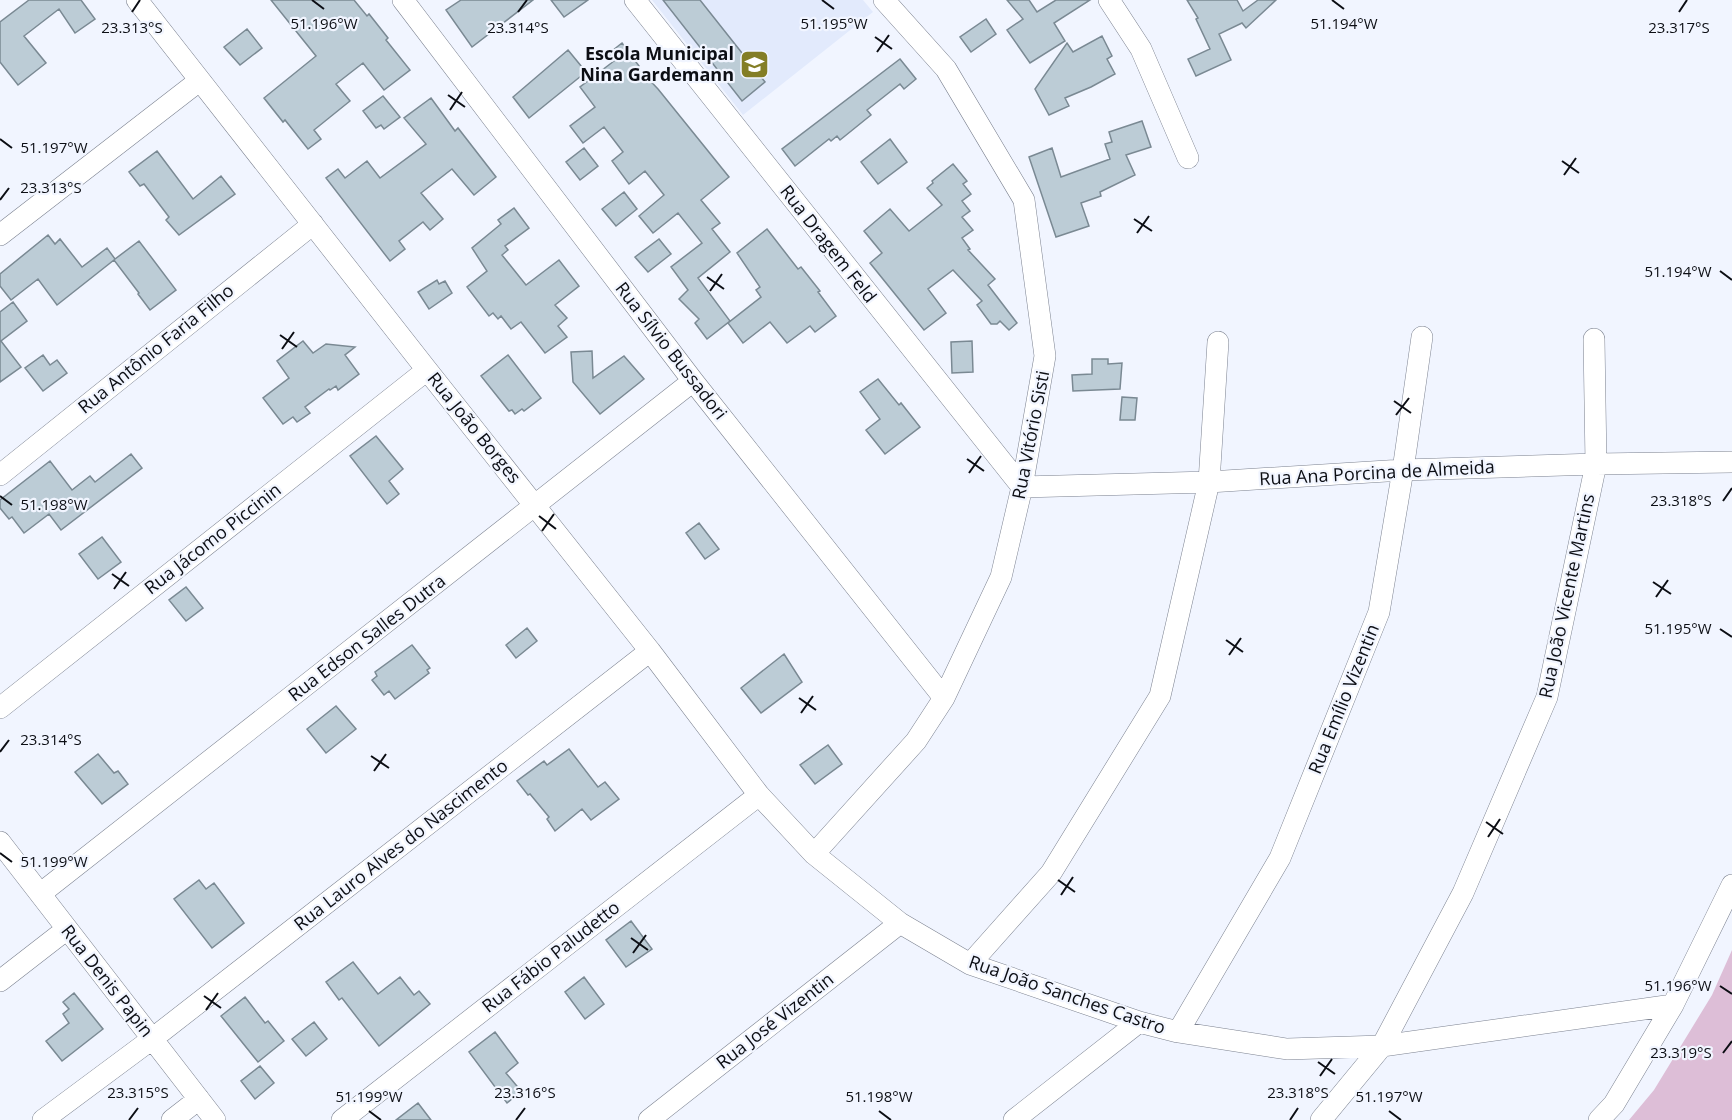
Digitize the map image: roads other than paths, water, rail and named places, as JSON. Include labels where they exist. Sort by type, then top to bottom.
[{"type":"street","name":"Rua João Borges","points":[[137,0],[650,651],[759,795],[814,854]]},
{"type":"street","name":"Rua Sílvio Bussadori","points":[[403,0],[693,381],[944,698]]},
{"type":"street","name":"Rua Dragem Feld","points":[[635,0],[1022,487]]},
{"type":"street","name":"Rua Vitório Sisti","points":[[814,854],[915,741],[944,698],[1001,577],[1022,487],[1045,356],[1024,200],[946,69],[884,0]]},
{"type":"street","points":[[1109,0],[1141,48],[1188,158]]},
{"type":"street","points":[[0,235],[199,81]]},
{"type":"street","name":"Rua Antônio Faria Filho","points":[[0,475],[313,224]]},
{"type":"street","name":"Rua Emílio Vizentin","points":[[1178,1032],[1280,858],[1379,612],[1422,337]]},
{"type":"street","name":"Rua João Vicente Martins","points":[[1321,1120],[1382,1046],[1463,892],[1547,697],[1596,464],[1594,339]]},
{"type":"street","points":[[970,964],[1051,873],[1160,696],[1209,482],[1218,342]]},
{"type":"street","name":"Rua Jácomo Piccinin","points":[[0,708],[427,369]]},
{"type":"street","name":"Rua Edson Salles Dutra","points":[[40,894],[693,381]]},
{"type":"street","name":"Rua Ana Porcina de Almeida","points":[[1022,487],[1209,482],[1403,470],[1732,462]]},
{"type":"street","name":"Rua Lauro Alves do Nascimento","points":[[42,1120],[152,1039],[650,651]]},
{"type":"street","name":"Rua Fábio Paludetto","points":[[342,1120],[759,795]]},
{"type":"street","name":"Rua Denis Papin","points":[[0,842],[215,1120]]},
{"type":"street","name":"Rua João Sanches Castro","points":[[814,854],[900,923],[970,964],[1139,1022],[1178,1032],[1287,1048],[1382,1046],[1673,1005]]},
{"type":"street","points":[[1599,1120],[1614,1104],[1673,1005],[1732,885]]},
{"type":"street","name":"Rua José Vizentin","points":[[649,1120],[900,923]]},
{"type":"street","points":[[0,981],[67,929]]},
{"type":"street","points":[[1014,1120],[1139,1022]]},
{"type":"street","points":[[172,1120],[199,1099]]},
{"type":"place","name":"Escola Municipal Nina Gardemann","points":[[755,64]]}]
